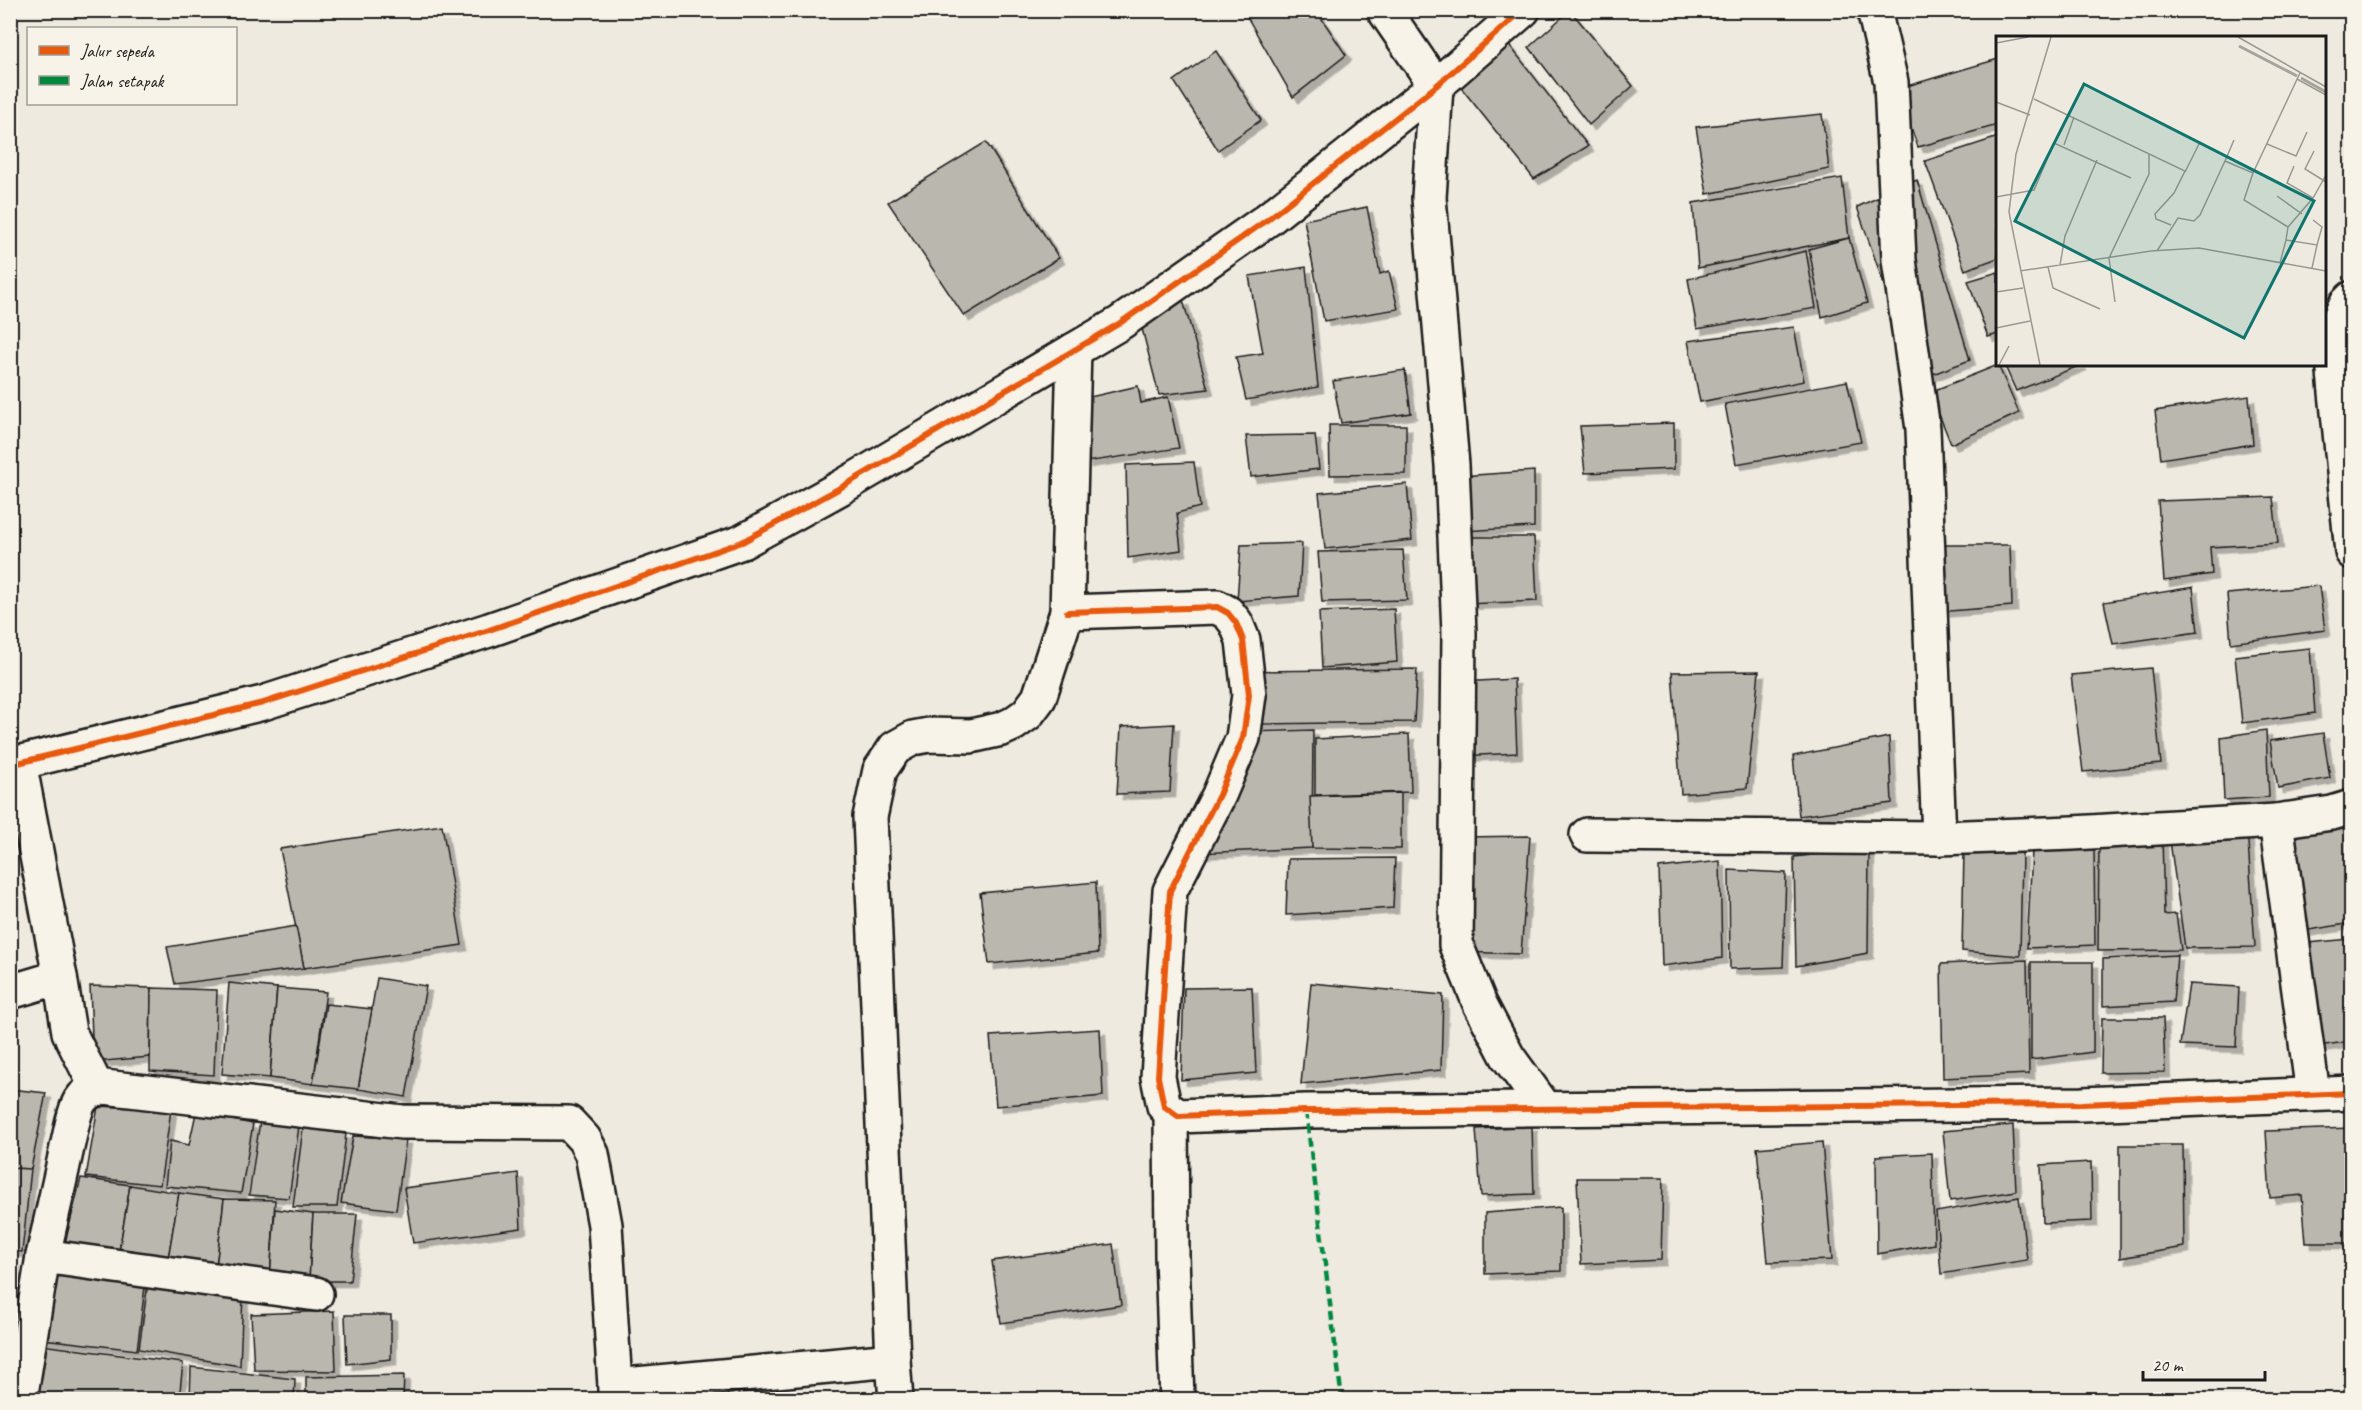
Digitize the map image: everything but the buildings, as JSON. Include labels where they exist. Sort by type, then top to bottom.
[{"type":"street","points":[[1384,10],[1436,86],[1429,198],[1452,465],[1459,633],[1455,945],[1480,1004],[1509,1057],[1545,1108]]},
{"type":"street","points":[[20,1400],[43,1256],[77,1103],[96,1090],[96,1086],[69,1032],[60,977],[15,764],[263,703],[489,630],[742,542],[840,488],[1120,323],[1228,249],[1436,86],[1523,10]]},
{"type":"street","points":[[1874,10],[1891,82],[1899,260],[1923,429],[1939,838]]},
{"type":"street","points":[[2352,298],[2346,304],[2335,328],[2334,372],[2352,552]]},
{"type":"street","points":[[896,1400],[870,817],[880,770],[895,747],[913,738],[929,735],[971,736],[1002,729],[1026,714],[1039,698],[1067,612],[1074,350]]},
{"type":"street","points":[[1067,612],[1217,607],[1228,613],[1236,623],[1243,640],[1249,695],[1243,738],[1219,795],[1170,891],[1158,1077],[1164,1106],[1170,1112],[1184,1117],[1306,1111],[2082,1104],[2352,1093]]},
{"type":"street","points":[[1587,835],[1939,838],[2073,833],[2276,820],[2332,813],[2352,807]]},
{"type":"street","points":[[2276,820],[2313,1094]]},
{"type":"street","points":[[10,992],[60,977]]},
{"type":"street","points":[[96,1086],[402,1122],[569,1124],[584,1139],[592,1154],[605,1225],[615,1393],[893,1360]]},
{"type":"street","points":[[1170,1112],[1177,1400]]},
{"type":"street","points":[[43,1256],[316,1294]]},
{"type":"marked path","points":[[1306,1111],[1342,1400]]},
{"type":"cycle path","points":[[10,765],[263,703],[489,630],[742,542],[840,488],[1120,323],[1267,220],[1436,86],[1523,10]]},
{"type":"cycle path","points":[[1067,612],[1217,607],[1228,613],[1236,623],[1243,640],[1249,695],[1243,738],[1219,795],[1170,891],[1158,1077],[1164,1106],[1178,1116],[1306,1111],[2082,1104],[2352,1093]]}]
